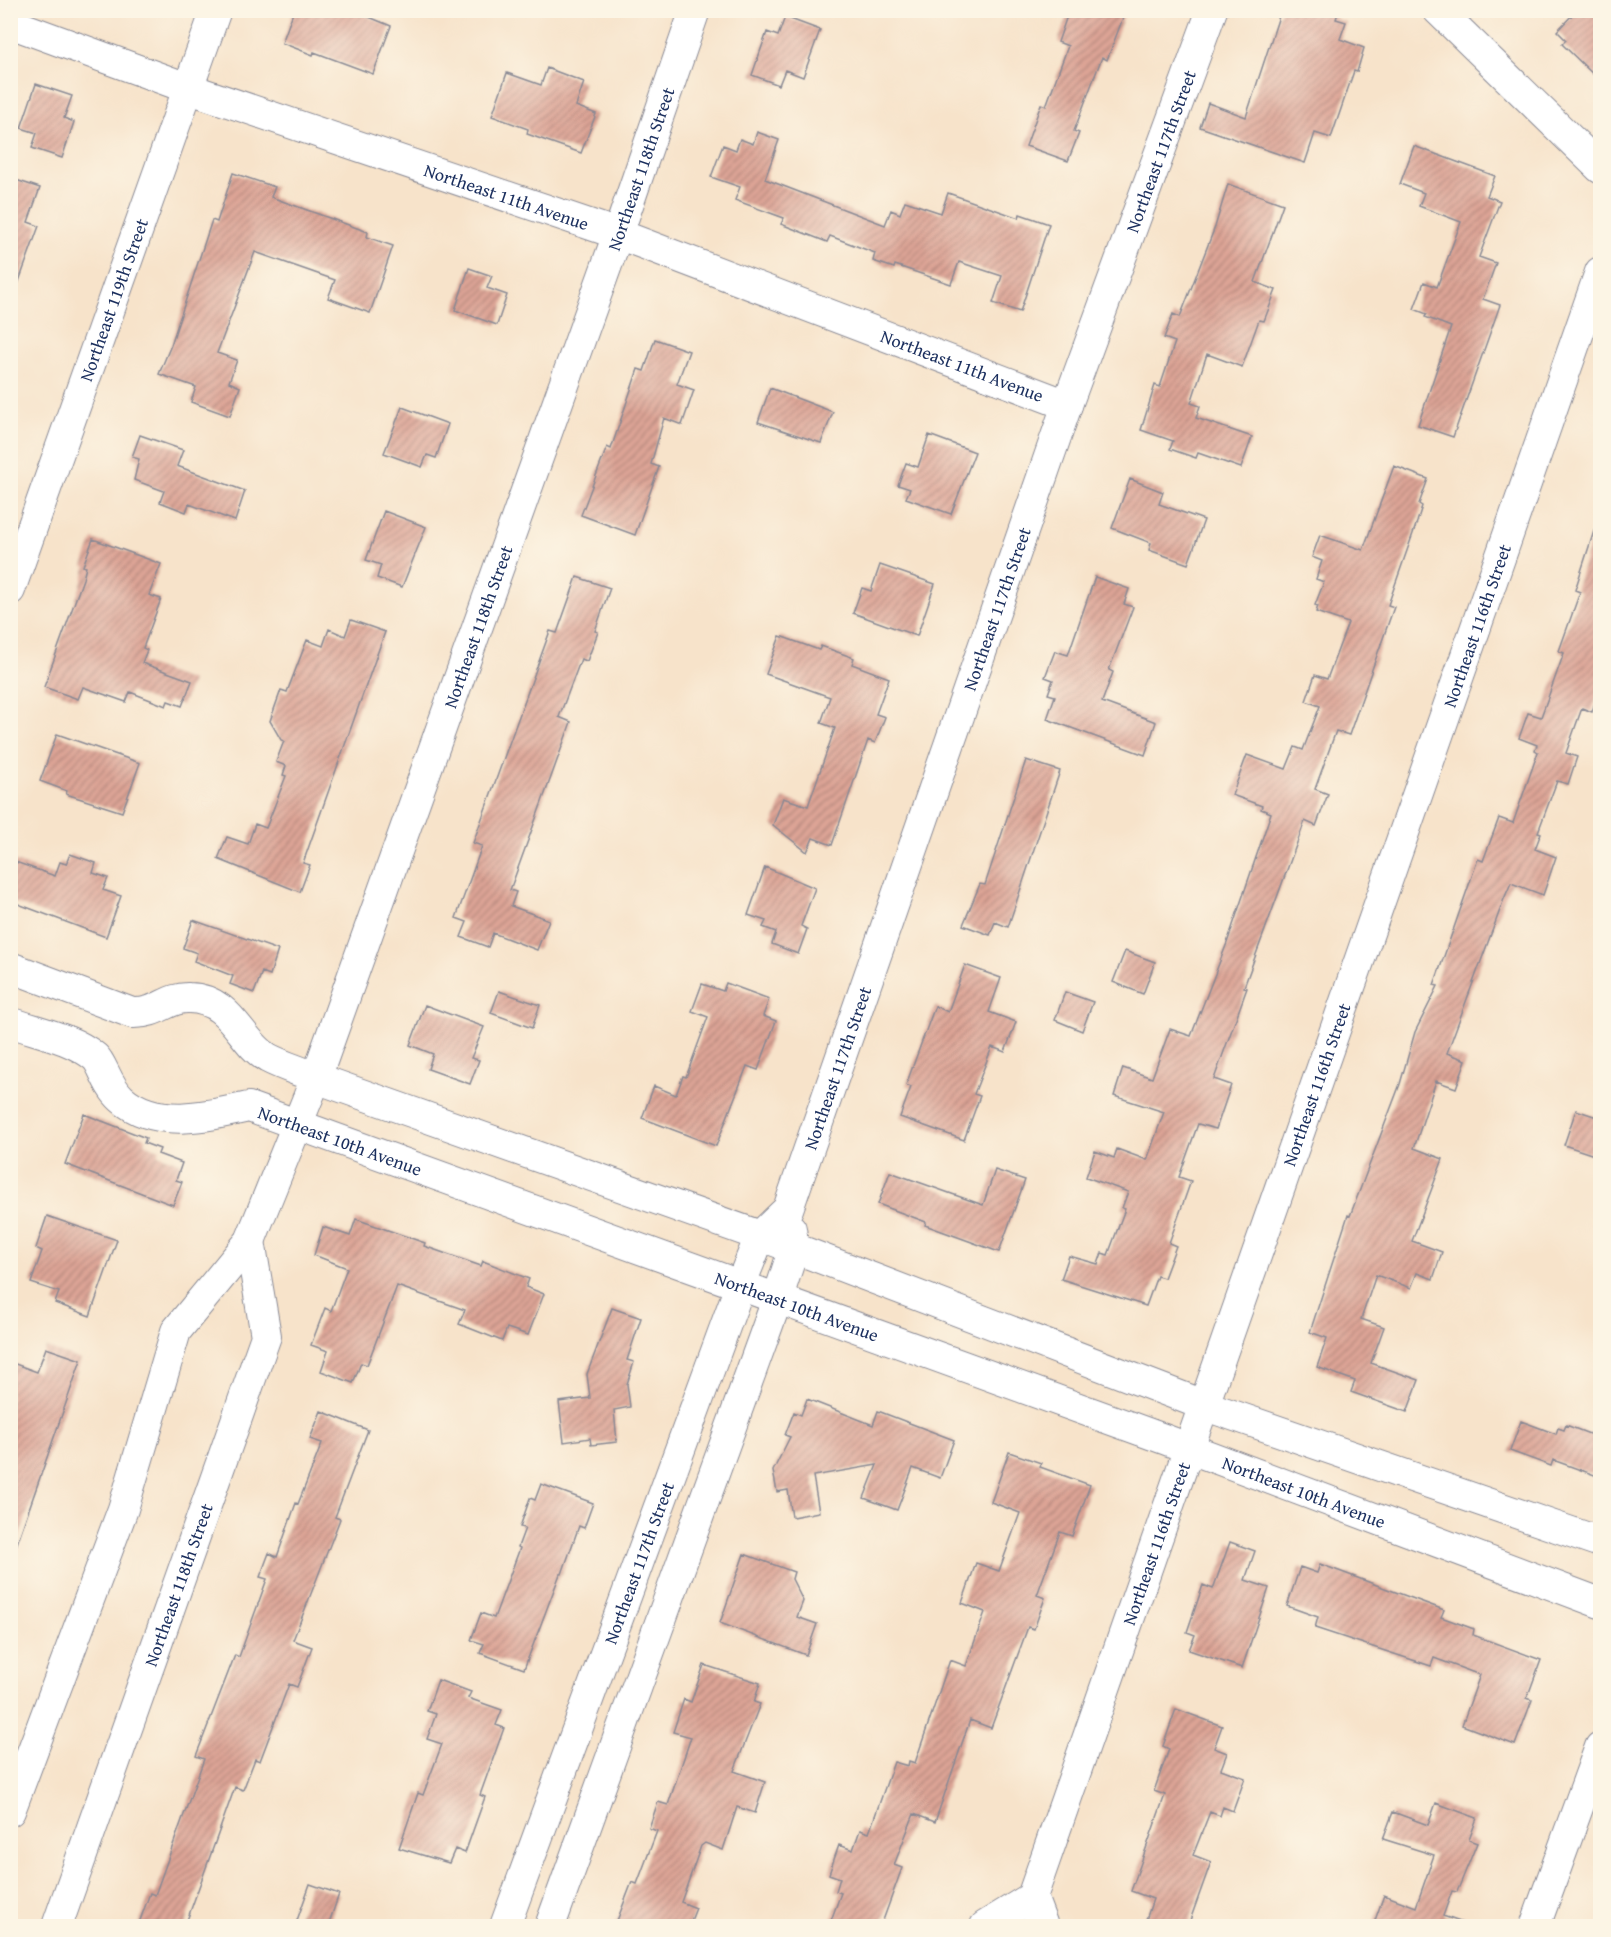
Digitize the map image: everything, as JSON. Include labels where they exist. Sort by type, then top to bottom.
[{"type":"street","name":"Northeast 119th Street","points":[[10,590],[216,10]]},
{"type":"street","name":"Northeast 118th Street","points":[[10,1811],[123,1509],[176,1331],[250,1241],[316,1078],[618,234],[695,10]]},
{"type":"street","name":"Northeast 117th Street","points":[[504,1926],[740,1286],[760,1236],[788,1209],[1067,405],[1212,10]]},
{"type":"street","points":[[1438,10],[1600,168]]},
{"type":"street","name":"Northeast 11th Avenue","points":[[10,22],[190,88],[618,234],[1067,405]]},
{"type":"street","name":"Northeast 116th Street","points":[[1032,1897],[1191,1449],[1600,272]]},
{"type":"street","points":[[10,967],[132,1013],[148,1013],[172,1000],[189,998],[202,1000],[219,1008],[234,1020],[267,1058],[316,1078],[794,1248],[1206,1406],[1600,1542]]},
{"type":"street","name":"Northeast 10th Avenue","points":[[10,1022],[77,1045],[97,1059],[107,1082],[122,1099],[139,1110],[158,1115],[202,1117],[249,1107],[1191,1449],[1600,1603]]},
{"type":"street","name":"Northeast 117th Street","points":[[550,1926],[777,1300],[794,1248],[788,1209]]},
{"type":"street","name":"Northeast 118th Street","points":[[57,1926],[266,1336],[250,1241]]},
{"type":"street","points":[[1535,1926],[1600,1747]]},
{"type":"street","points":[[985,1926],[1032,1897],[1043,1926]]},
{"type":"building","points":[[294,10],[352,10],[391,26],[373,74],[282,43]]},
{"type":"building","points":[[1069,10],[1126,10],[1107,60],[1102,57],[1074,131],[1079,133],[1068,161],[1026,146],[1041,104],[1046,106],[1068,46],[1058,42]]},
{"type":"building","points":[[1281,10],[1339,10],[1336,19],[1346,22],[1340,39],[1364,48],[1331,138],[1315,133],[1305,163],[1200,127],[1208,103],[1246,117]]},
{"type":"building","points":[[1577,10],[1600,10],[1600,81],[1562,44],[1566,40],[1557,31]]},
{"type":"building","points":[[785,17],[820,30],[803,77],[785,70],[779,85],[752,75],[767,32],[778,36]]},
{"type":"building","points":[[547,68],[584,82],[576,106],[596,114],[581,153],[527,134],[528,129],[492,116],[507,73],[541,85]]},
{"type":"building","points":[[36,84],[72,96],[64,118],[74,122],[62,158],[32,148],[37,133],[21,128]]},
{"type":"building","points":[[757,132],[779,140],[765,179],[885,225],[891,210],[900,214],[905,201],[941,213],[948,193],[1019,218],[1020,214],[1049,224],[1020,312],[993,303],[1002,276],[959,262],[951,284],[895,265],[894,268],[873,261],[875,253],[830,236],[827,242],[781,224],[784,218],[735,200],[740,187],[711,177],[723,145],[736,150],[740,139],[753,144]]},
{"type":"building","points":[[1414,146],[1495,176],[1487,196],[1500,201],[1479,257],[1496,263],[1483,299],[1500,305],[1453,437],[1418,425],[1451,327],[1425,317],[1427,314],[1414,309],[1424,282],[1437,287],[1461,222],[1419,206],[1424,193],[1400,184]]},
{"type":"building","points":[[233,173],[275,187],[271,197],[368,232],[367,237],[393,246],[370,313],[328,298],[335,280],[255,252],[217,353],[237,360],[229,382],[240,387],[230,416],[191,402],[196,387],[159,374],[171,345],[212,220],[217,222]]},
{"type":"building","points":[[10,178],[40,188],[28,222],[39,226],[14,295],[10,295]]},
{"type":"building","points":[[1228,184],[1283,204],[1255,282],[1276,290],[1264,321],[1259,320],[1242,367],[1207,354],[1191,403],[1200,406],[1196,418],[1252,437],[1241,468],[1198,453],[1196,458],[1170,449],[1173,441],[1141,430],[1155,385],[1160,387],[1175,342],[1164,338],[1173,314],[1180,317],[1215,227]]},
{"type":"building","points":[[469,268],[492,276],[487,288],[507,295],[497,325],[455,310]]},
{"type":"building","points":[[655,339],[689,351],[677,384],[694,390],[682,425],[664,418],[651,464],[659,467],[635,535],[581,515],[607,447],[611,449],[638,369],[644,371]]},
{"type":"building","points":[[770,388],[833,412],[821,443],[758,422]]},
{"type":"building","points":[[402,407],[448,424],[436,458],[427,455],[422,467],[384,453]]},
{"type":"building","points":[[140,435],[183,450],[177,466],[245,491],[235,521],[189,504],[186,512],[160,502],[164,491],[134,480],[139,459],[132,457]]},
{"type":"building","points":[[929,435],[975,452],[951,514],[906,498],[910,489],[898,485],[906,463],[918,467]]},
{"type":"building","points":[[1394,466],[1428,479],[1419,504],[1422,506],[1417,522],[1388,605],[1394,607],[1349,735],[1336,731],[1315,789],[1328,794],[1316,826],[1305,821],[1244,987],[1247,988],[1214,1079],[1231,1085],[1216,1129],[1198,1124],[1179,1177],[1191,1181],[1169,1243],[1176,1246],[1164,1278],[1157,1276],[1146,1306],[1061,1279],[1069,1256],[1098,1264],[1102,1253],[1108,1255],[1125,1209],[1122,1208],[1128,1192],[1086,1177],[1095,1151],[1114,1158],[1117,1149],[1147,1160],[1164,1112],[1114,1096],[1123,1068],[1152,1078],[1170,1029],[1191,1036],[1227,943],[1271,813],[1261,809],[1262,806],[1232,795],[1247,755],[1286,769],[1295,747],[1303,750],[1320,706],[1306,701],[1315,675],[1327,679],[1348,623],[1316,612],[1318,606],[1315,605],[1324,582],[1316,579],[1322,561],[1312,557],[1320,535],[1363,550]]},
{"type":"building","points":[[1130,479],[1163,492],[1159,504],[1204,520],[1188,564],[1149,550],[1151,543],[1112,528]]},
{"type":"building","points":[[384,511],[426,527],[402,587],[377,578],[381,565],[366,560]]},
{"type":"building","points":[[1596,525],[1600,526],[1600,688],[1592,712],[1582,708],[1566,753],[1577,757],[1568,784],[1557,781],[1538,832],[1541,833],[1535,849],[1556,857],[1543,895],[1511,883],[1447,1053],[1466,1060],[1456,1088],[1436,1081],[1414,1148],[1443,1159],[1412,1241],[1442,1252],[1433,1279],[1417,1273],[1411,1288],[1376,1275],[1361,1319],[1384,1327],[1371,1363],[1419,1380],[1407,1412],[1351,1392],[1355,1381],[1317,1367],[1327,1338],[1310,1332],[1348,1215],[1350,1216],[1400,1084],[1415,1032],[1438,986],[1434,985],[1478,859],[1483,861],[1499,818],[1513,823],[1538,752],[1535,750],[1537,745],[1519,738],[1528,713],[1541,717],[1564,653],[1559,651],[1580,592],[1575,590]]},
{"type":"building","points":[[93,539],[161,564],[149,595],[161,599],[143,648],[147,650],[142,663],[192,681],[182,706],[168,701],[166,706],[130,692],[126,702],[83,687],[78,699],[44,687],[83,579],[86,567],[83,566]]},
{"type":"building","points":[[880,565],[935,584],[917,636],[853,613],[862,588],[871,591]]},
{"type":"building","points":[[577,577],[610,588],[587,661],[581,659],[559,717],[571,722],[510,890],[516,892],[511,906],[549,920],[537,950],[493,933],[488,947],[461,937],[467,922],[456,918],[482,846],[473,843],[550,631],[557,633]]},
{"type":"building","points":[[1095,577],[1129,589],[1124,604],[1133,607],[1109,670],[1113,672],[1102,702],[1156,722],[1145,755],[1047,719],[1055,696],[1048,694],[1053,680],[1045,677],[1055,651],[1068,655]]},
{"type":"building","points":[[351,620],[385,632],[303,863],[310,865],[300,892],[218,859],[227,837],[248,844],[255,824],[266,828],[286,776],[283,775],[286,766],[276,762],[284,741],[281,740],[270,721],[281,690],[287,692],[307,640],[323,646],[329,629],[345,636]]},
{"type":"building","points":[[780,636],[819,650],[821,646],[854,658],[852,664],[889,678],[876,714],[885,717],[875,743],[868,740],[832,845],[813,838],[807,852],[773,825],[783,798],[808,806],[835,728],[821,723],[830,697],[766,674]]},
{"type":"building","points":[[57,734],[140,763],[122,812],[66,794],[67,791],[40,781]]},
{"type":"building","points":[[1026,760],[1060,771],[1008,927],[995,922],[990,935],[963,925],[980,884],[985,885]]},
{"type":"building","points":[[70,854],[96,863],[93,873],[108,878],[103,890],[121,896],[106,937],[10,901],[10,860],[55,876],[60,862],[66,864]]},
{"type":"building","points":[[765,867],[815,888],[801,926],[807,929],[798,954],[772,944],[776,932],[763,927],[766,921],[748,915]]},
{"type":"building","points":[[193,920],[278,950],[270,975],[262,972],[254,993],[230,984],[233,976],[194,961],[197,953],[183,948]]},
{"type":"building","points":[[1125,951],[1155,962],[1143,994],[1113,982]]},
{"type":"building","points":[[965,965],[1001,978],[989,1012],[1016,1022],[1005,1052],[992,1047],[974,1094],[980,1096],[964,1140],[900,1117],[911,1087],[906,1085],[935,1006],[948,1012]]},
{"type":"building","points":[[726,983],[769,999],[763,1016],[776,1021],[758,1070],[747,1066],[716,1146],[642,1118],[654,1086],[676,1095],[683,1076],[686,1077],[708,1017],[692,1011],[702,984],[723,991]]},
{"type":"building","points":[[499,991],[540,1005],[532,1028],[491,1013]]},
{"type":"building","points":[[1065,992],[1093,1002],[1082,1031],[1055,1020]]},
{"type":"building","points":[[425,1005],[484,1027],[471,1058],[479,1060],[470,1084],[428,1069],[433,1054],[410,1045]]},
{"type":"building","points":[[1576,1110],[1600,1118],[1600,1157],[1564,1145]]},
{"type":"building","points":[[84,1114],[146,1138],[144,1143],[160,1149],[158,1154],[182,1163],[176,1180],[182,1182],[173,1205],[65,1164]]},
{"type":"building","points":[[995,1170],[1025,1180],[999,1252],[925,1225],[926,1222],[878,1204],[890,1172],[983,1205]]},
{"type":"building","points":[[47,1216],[117,1240],[90,1316],[55,1303],[59,1292],[31,1283],[42,1251],[36,1248]]},
{"type":"building","points":[[356,1219],[425,1243],[424,1246],[481,1266],[483,1261],[529,1279],[526,1287],[544,1294],[528,1335],[507,1328],[502,1341],[459,1324],[465,1310],[397,1286],[367,1365],[361,1363],[353,1383],[321,1371],[328,1351],[311,1345],[325,1308],[331,1311],[347,1268],[314,1255],[323,1227],[350,1236]]},
{"type":"building","points":[[612,1308],[641,1318],[627,1360],[634,1362],[627,1384],[630,1407],[614,1410],[617,1442],[591,1445],[590,1438],[564,1442],[559,1402],[590,1398],[587,1374]]},
{"type":"building","points":[[46,1348],[81,1360],[14,1552],[10,1551],[10,1362],[37,1372]]},
{"type":"building","points":[[807,1399],[873,1425],[878,1411],[954,1440],[940,1478],[913,1468],[897,1510],[864,1498],[877,1465],[813,1476],[819,1512],[792,1517],[788,1490],[777,1492],[773,1471],[790,1437],[785,1435],[794,1412],[801,1415]]},
{"type":"building","points":[[321,1411],[368,1430],[335,1517],[340,1519],[293,1640],[312,1647],[297,1687],[289,1684],[260,1761],[255,1759],[243,1790],[235,1787],[185,1926],[138,1926],[150,1893],[155,1895],[204,1759],[196,1756],[235,1655],[239,1657],[267,1579],[260,1577],[269,1553],[277,1557],[296,1503],[298,1504],[322,1443],[310,1439]]},
{"type":"building","points":[[1521,1421],[1556,1434],[1558,1428],[1564,1430],[1566,1425],[1600,1438],[1600,1477],[1553,1460],[1551,1466],[1510,1451]]},
{"type":"building","points":[[1009,1452],[1041,1463],[1040,1467],[1090,1485],[1072,1536],[1060,1532],[1037,1595],[1045,1598],[1034,1629],[1028,1627],[991,1728],[970,1720],[935,1822],[914,1814],[894,1865],[902,1868],[881,1926],[829,1926],[841,1893],[836,1891],[840,1878],[829,1874],[839,1845],[853,1850],[860,1830],[869,1833],[894,1762],[908,1766],[909,1761],[915,1763],[950,1660],[966,1666],[985,1612],[962,1603],[976,1563],[999,1571],[1020,1513],[991,1502]]},
{"type":"building","points":[[541,1484],[593,1503],[584,1528],[579,1526],[524,1669],[480,1653],[484,1644],[471,1640],[481,1613],[494,1618],[520,1548],[518,1547],[525,1528],[520,1527],[530,1498],[535,1500]]},
{"type":"building","points":[[1230,1542],[1255,1551],[1245,1580],[1269,1588],[1242,1668],[1189,1650],[1195,1635],[1187,1632],[1203,1585],[1213,1589]]},
{"type":"building","points":[[744,1554],[794,1572],[792,1579],[803,1601],[797,1617],[817,1624],[806,1655],[720,1623]]},
{"type":"building","points":[[1320,1564],[1444,1610],[1441,1617],[1474,1629],[1473,1635],[1541,1660],[1527,1698],[1532,1700],[1515,1745],[1462,1725],[1480,1675],[1434,1658],[1431,1666],[1315,1628],[1318,1617],[1287,1606],[1300,1567],[1317,1573]]},
{"type":"building","points":[[704,1665],[760,1683],[754,1702],[760,1704],[734,1771],[765,1782],[755,1813],[737,1807],[723,1850],[705,1843],[701,1846],[681,1902],[696,1908],[689,1926],[615,1926],[632,1882],[637,1884],[657,1831],[649,1828],[658,1802],[668,1805],[691,1737],[673,1732],[684,1699],[691,1702]]},
{"type":"building","points":[[438,1680],[471,1692],[468,1698],[502,1710],[496,1725],[504,1728],[480,1795],[485,1797],[465,1853],[455,1849],[449,1863],[399,1848],[418,1793],[423,1795],[442,1744],[427,1739],[436,1714],[427,1711]]},
{"type":"building","points":[[1176,1709],[1222,1726],[1214,1748],[1227,1753],[1221,1769],[1245,1778],[1233,1811],[1223,1807],[1220,1816],[1210,1812],[1193,1855],[1211,1862],[1188,1926],[1144,1926],[1153,1899],[1131,1891],[1165,1795],[1154,1791],[1169,1749],[1163,1746]]},
{"type":"building","points":[[1436,1803],[1477,1818],[1469,1840],[1477,1843],[1457,1892],[1452,1891],[1443,1916],[1463,1923],[1462,1926],[1373,1926],[1384,1895],[1416,1907],[1434,1855],[1383,1839],[1393,1812],[1428,1825]]},
{"type":"building","points":[[310,1884],[339,1894],[328,1926],[295,1926]]}]
